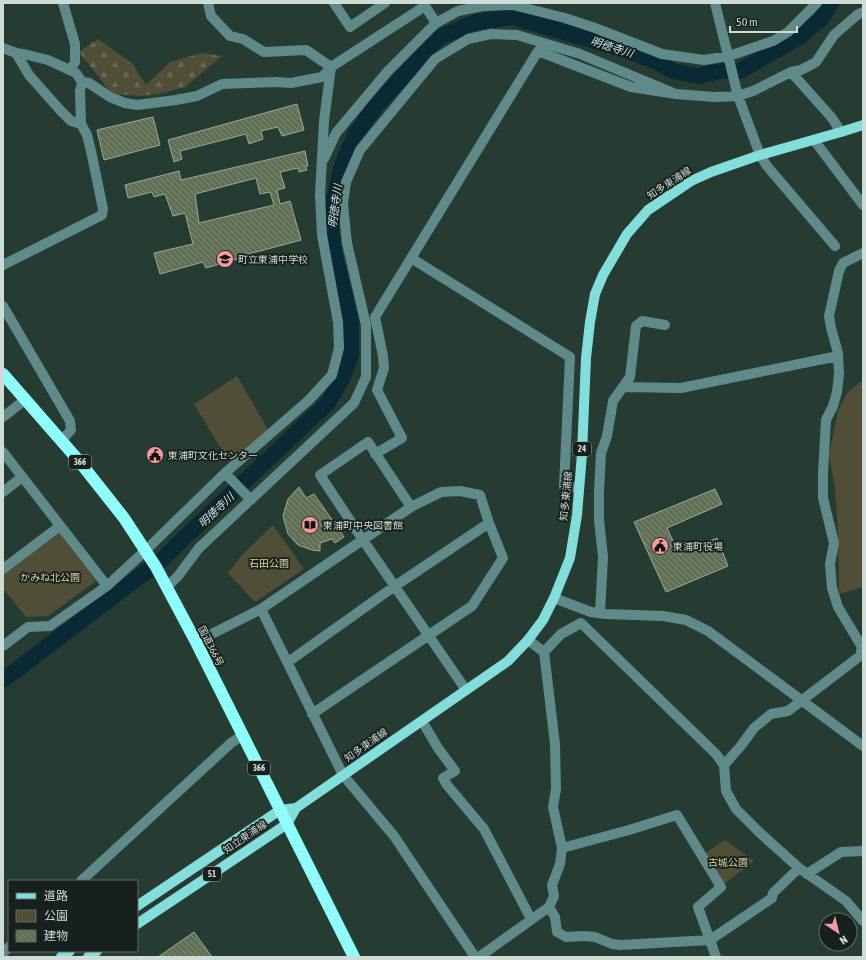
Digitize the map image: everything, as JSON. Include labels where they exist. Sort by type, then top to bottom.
[{"type":"highway","name":"国道366号","points":[[3,374],[62,440],[124,518],[148,553],[166,583],[354,957]]},
{"type":"main road","name":"知多東浦線","points":[[287,824],[296,808],[508,661],[528,640],[543,620],[554,598],[570,558],[577,515],[586,358],[595,294],[603,274],[627,234],[648,210],[691,181],[711,172],[760,155],[863,125]]},
{"type":"main road","name":"知多東浦線","points":[[280,810],[296,808]]},
{"type":"main road","name":"知立東浦線","points":[[138,905],[280,810]]},
{"type":"main road","name":"知立東浦線","points":[[138,923],[287,824]]},
{"type":"street","points":[[63,3],[75,44],[75,62],[70,70]]},
{"type":"street","points":[[209,3],[211,16],[230,36],[242,39],[264,52],[306,50],[331,67]]},
{"type":"street","points":[[334,3],[350,27],[385,3]]},
{"type":"street","points":[[715,3],[738,96],[760,155],[767,166],[835,246]]},
{"type":"street","points":[[321,164],[336,133],[387,72],[436,23],[458,11],[483,6],[513,5],[565,18],[662,54],[704,60],[729,56],[773,41],[788,32],[817,3]]},
{"type":"street","points":[[82,82],[89,83],[110,97],[138,105],[197,96],[222,84],[277,82],[291,83],[322,77],[331,67],[426,4],[436,23]]},
{"type":"street","points":[[375,454],[402,438],[377,390],[384,368],[384,356],[375,317],[538,52],[631,87],[676,94],[714,97],[738,96],[753,91],[791,72],[801,70],[816,62],[834,35],[857,15],[863,12]]},
{"type":"street","points":[[166,583],[178,576],[199,548],[354,403],[366,377],[366,325],[347,243],[343,204],[346,182],[360,150],[434,59],[468,39],[491,34],[517,35],[580,54],[676,94]]},
{"type":"street","points":[[3,265],[102,215],[103,209],[87,135],[80,124],[80,91],[82,82],[76,73],[48,60],[8,52]]},
{"type":"street","points":[[8,52],[60,110],[71,120],[80,124]]},
{"type":"street","points":[[3,646],[28,627],[50,626],[107,586],[148,553],[225,473],[309,400],[332,375],[339,348],[338,322],[322,235],[321,164],[324,121],[331,67]]},
{"type":"street","points":[[791,72],[832,118],[841,132]]},
{"type":"street","points":[[814,140],[863,205]]},
{"type":"street","points":[[724,765],[754,728],[771,714],[788,711],[860,656],[862,647],[838,608],[832,588],[830,564],[834,543],[823,498],[823,456],[826,420],[833,406],[837,392],[839,374],[838,356],[830,328],[829,316],[843,263],[863,253]]},
{"type":"street","points":[[411,258],[570,357],[564,486],[579,488]]},
{"type":"street","points":[[3,306],[70,421],[71,430],[62,440]]},
{"type":"street","points":[[600,614],[603,557],[599,520],[601,452],[607,436],[613,401],[630,376],[636,326],[642,321],[664,325]]},
{"type":"street","points":[[623,386],[681,388],[838,356]]},
{"type":"street","points":[[3,417],[26,399]]},
{"type":"street","points":[[411,507],[368,442],[320,475],[466,690]]},
{"type":"street","points":[[3,452],[107,586]]},
{"type":"street","points":[[225,473],[251,500]]},
{"type":"street","points":[[3,492],[22,477]]},
{"type":"street","points":[[196,642],[261,609],[411,507],[441,492],[460,491],[480,495],[503,558],[472,606],[312,714]]},
{"type":"street","points":[[288,662],[395,586],[489,523]]},
{"type":"street","points":[[3,569],[60,526]]},
{"type":"street","points":[[554,598],[600,614],[663,616],[686,620],[708,631],[863,746]]},
{"type":"street","points":[[261,609],[343,775],[394,836],[475,957]]},
{"type":"street","points":[[544,652],[562,634],[581,623],[716,754],[724,765],[726,791],[736,808],[758,832],[803,871],[846,901],[863,921]]},
{"type":"street","points":[[479,957],[549,907],[554,896],[552,886],[560,864],[562,848],[553,807],[556,789],[555,744],[544,652],[528,640]]},
{"type":"street","points":[[422,721],[438,748],[455,771],[443,778],[447,785],[484,829],[531,919]]},
{"type":"street","points":[[82,880],[231,743],[242,735]]},
{"type":"street","points":[[562,848],[677,815],[721,887],[698,907],[716,957]]},
{"type":"street","points":[[549,907],[555,917],[557,932],[566,937],[583,936],[621,945],[710,940],[772,898],[773,893],[803,871],[841,852],[863,851]]},
{"type":"green space","points":[[98,39],[132,63],[146,85],[170,62],[202,53],[222,56],[185,87],[164,93],[141,96],[112,94],[79,52]]},
{"type":"green space","points":[[237,376],[270,433],[232,467],[194,404]]},
{"type":"green space","points":[[863,380],[863,589],[862,587],[839,594],[838,534],[835,488],[829,455],[838,410],[848,392]]},
{"type":"green space","name":"石田公園","points":[[273,525],[304,569],[255,602],[228,573],[242,555]]},
{"type":"green space","name":"かみね北公園","points":[[60,533],[96,581],[48,616],[26,617],[3,588],[3,575]]},
{"type":"green space","name":"古城公園","points":[[725,840],[754,861],[724,884],[704,854]]},
{"type":"building","points":[[297,104],[304,130],[282,136],[278,127],[261,131],[263,139],[249,144],[246,134],[180,151],[182,159],[174,162],[168,140]]},
{"type":"building","points":[[153,117],[160,145],[104,160],[97,130]]},
{"type":"building","points":[[305,151],[308,166],[305,166],[307,170],[299,172],[298,168],[280,172],[285,188],[277,190],[280,204],[290,201],[301,240],[241,256],[241,258],[206,268],[203,262],[160,274],[154,253],[193,244],[185,213],[173,216],[165,194],[154,197],[152,192],[128,198],[125,185],[179,171],[181,180]],"holes":[[[256,178],[260,194],[270,192],[274,205],[199,223],[195,194]]]},
{"type":"building","name":"東浦町中央図書館","points":[[299,487],[306,498],[314,494],[344,537],[335,543],[332,539],[320,543],[320,551],[298,545],[288,534],[283,516],[288,499]]},
{"type":"building","name":"東浦町役場","points":[[715,489],[722,504],[667,528],[679,554],[717,538],[728,566],[666,592],[634,522]]},
{"type":"building","points":[[194,932],[212,957],[158,957]]},
{"type":"waterway","name":"明徳寺川","points":[[3,680],[164,558],[328,403],[343,377],[351,355],[351,321],[334,252],[331,230],[334,200],[342,165],[355,135],[375,107],[438,38],[476,22],[512,17],[626,50],[655,61],[673,71],[698,76],[721,71],[740,71],[801,36],[821,19],[831,3]]},
{"type":"place","name":"町立東浦中学校","points":[[225,259]]},
{"type":"place","name":"東浦町文化センター","points":[[155,455]]},
{"type":"place","name":"東浦町中央図書館","points":[[310,525]]},
{"type":"place","name":"東浦町役場","points":[[660,546]]}]
